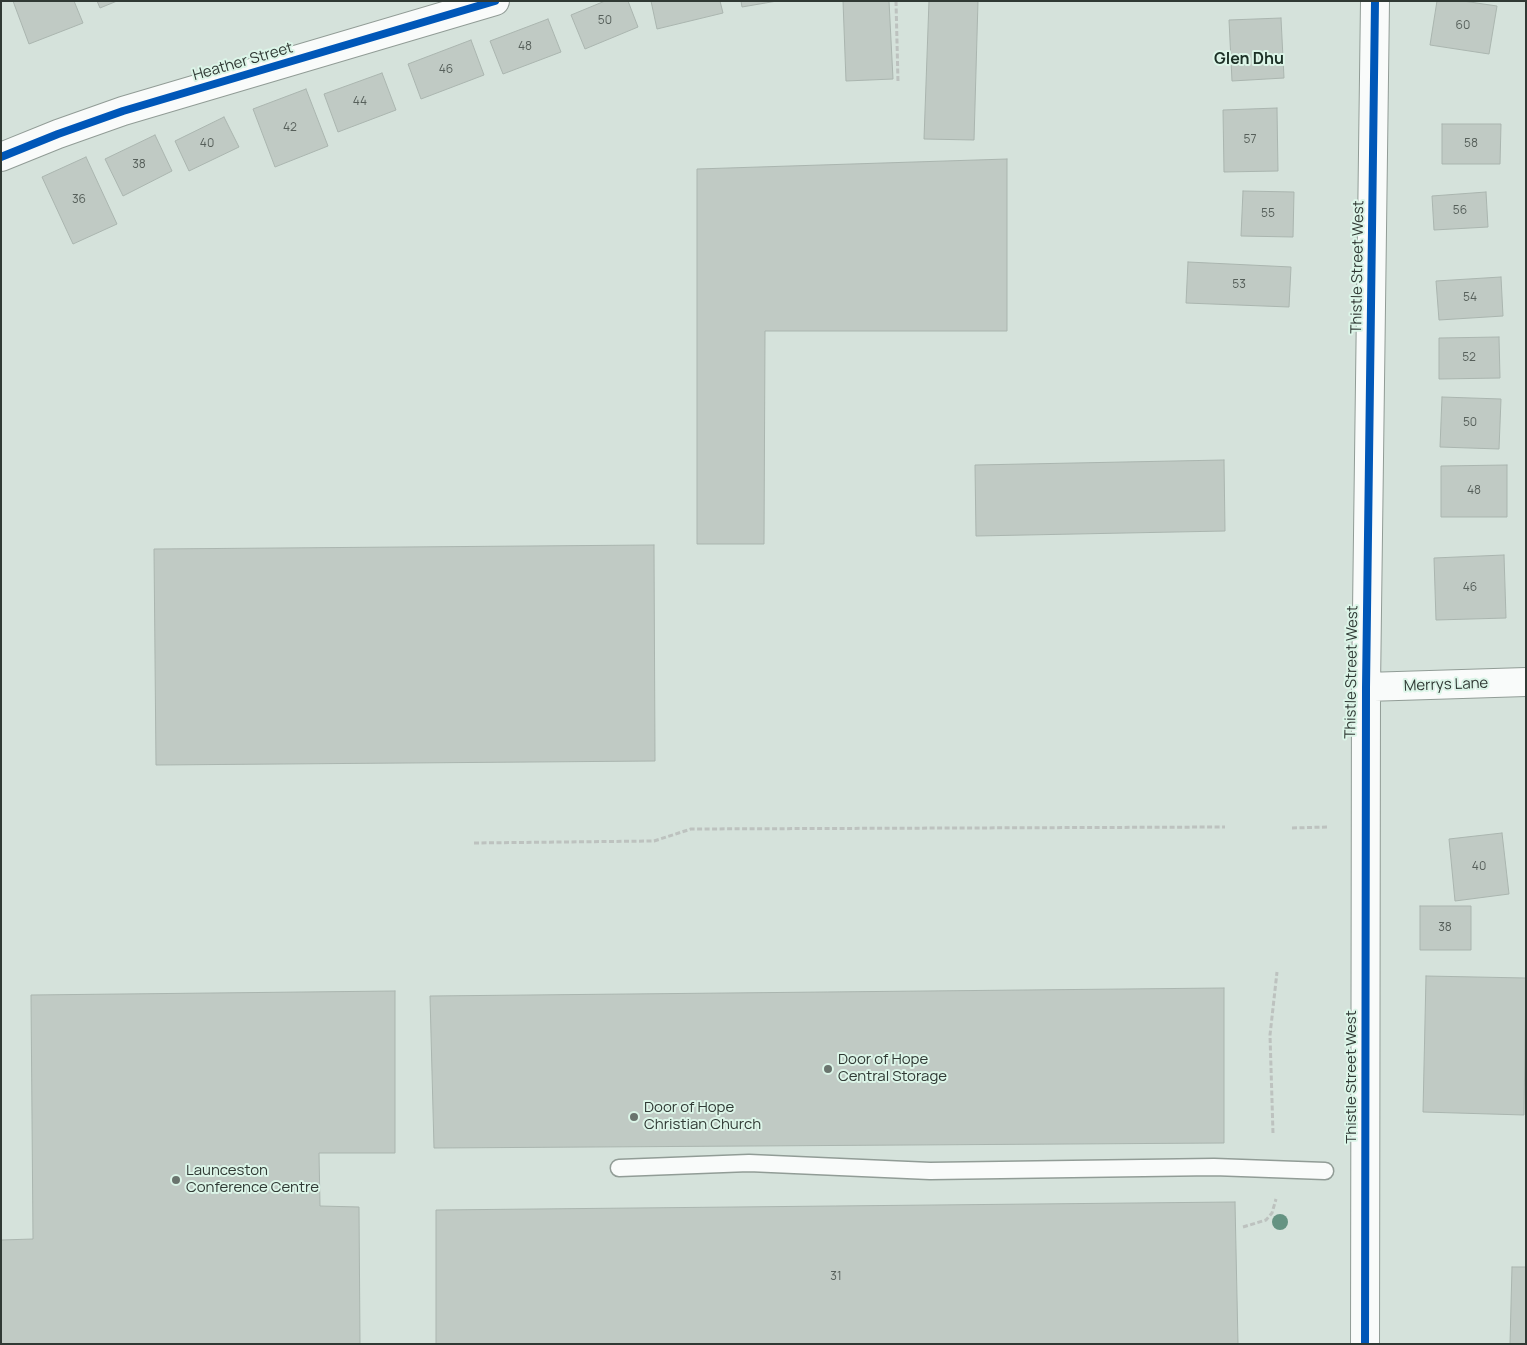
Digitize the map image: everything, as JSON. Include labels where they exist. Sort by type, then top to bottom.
[{"type":"street","name":"Heather Street","points":[[1,157],[123,111],[495,1]]},
{"type":"street","name":"Thistle Street West","points":[[1365,1344],[1366,687],[1375,1]]},
{"type":"street","name":"Merrys Lane","points":[[1366,687],[1526,682]]},
{"type":"lane","points":[[619,1168],[749,1163],[930,1171],[1214,1167],[1325,1171]]},
{"type":"path","points":[[896,1],[898,82]]},
{"type":"path","points":[[474,843],[654,841],[691,829],[1225,827]]},
{"type":"path","points":[[1292,828],[1327,827]]},
{"type":"path","points":[[1273,1133],[1270,1035],[1278,972]]},
{"type":"path","points":[[1242,1227],[1266,1220],[1272,1213],[1276,1200]]},
{"type":"building","points":[[13,1],[74,1],[83,23],[29,44]]},
{"type":"building","points":[[97,1],[117,1],[100,8]]},
{"type":"building","points":[[605,1],[628,1],[638,27],[585,49],[571,15]]},
{"type":"building","points":[[651,1],[720,1],[723,13],[657,29]]},
{"type":"building","points":[[741,1],[777,1],[742,7]]},
{"type":"building","points":[[843,1],[889,1],[893,79],[846,81]]},
{"type":"building","points":[[929,1],[978,1],[974,140],[924,139]]},
{"type":"building","points":[[1437,1],[1463,1],[1497,6],[1489,54],[1430,45]]},
{"type":"building","points":[[1281,18],[1284,78],[1232,81],[1229,20]]},
{"type":"building","points":[[548,19],[561,52],[503,74],[490,41]]},
{"type":"building","points":[[471,40],[484,75],[421,99],[408,64]]},
{"type":"building","points":[[382,73],[396,110],[338,132],[324,94]]},
{"type":"building","points":[[306,89],[328,146],[275,167],[253,109]]},
{"type":"building","points":[[1277,108],[1278,171],[1224,172],[1223,110]]},
{"type":"building","points":[[224,117],[239,147],[189,171],[175,141]]},
{"type":"building","points":[[1442,124],[1501,124],[1500,164],[1442,164]]},
{"type":"building","points":[[155,135],[172,171],[123,196],[105,159]]},
{"type":"building","points":[[86,157],[117,224],[73,244],[42,177]]},
{"type":"building","points":[[1007,159],[1007,331],[765,331],[764,544],[697,544],[697,169]]},
{"type":"building","points":[[1243,191],[1294,192],[1293,237],[1241,236]]},
{"type":"building","points":[[1486,192],[1488,227],[1434,230],[1432,196]]},
{"type":"building","points":[[1188,262],[1291,267],[1289,307],[1186,303]]},
{"type":"building","points":[[1501,277],[1503,316],[1439,320],[1436,281]]},
{"type":"building","points":[[1499,337],[1500,378],[1439,379],[1439,338]]},
{"type":"building","points":[[1442,397],[1501,399],[1499,449],[1440,447]]},
{"type":"building","points":[[1224,460],[1225,531],[976,536],[975,465]]},
{"type":"building","points":[[1507,465],[1507,517],[1441,517],[1441,466]]},
{"type":"building","points":[[654,545],[655,761],[156,765],[154,549]]},
{"type":"building","points":[[1504,555],[1506,618],[1436,620],[1434,558]]},
{"type":"building","points":[[1502,833],[1509,894],[1455,901],[1449,839]]},
{"type":"building","points":[[1420,906],[1471,906],[1471,950],[1420,950]]},
{"type":"building","points":[[1426,976],[1526,978],[1524,1115],[1423,1112]]},
{"type":"building","name":"Door of Hope Central Storage","points":[[1224,988],[1224,1143],[434,1148],[430,996]]},
{"type":"building","name":"Launceston Conference Centre","points":[[395,991],[395,1153],[319,1153],[320,1206],[359,1207],[360,1344],[1,1344],[1,1240],[33,1239],[31,995]]},
{"type":"building","points":[[1235,1202],[1238,1344],[436,1344],[436,1210]]},
{"type":"building","points":[[1512,1267],[1526,1267],[1526,1344],[1510,1344]]},
{"type":"cycle path","points":[[1,157],[123,111],[495,1]]},
{"type":"cycle path","points":[[1365,1344],[1366,687],[1375,1]]},
{"type":"place","name":"Door of Hope Central Storage","points":[[828,1069]]},
{"type":"place","name":"Door of Hope Christian Church","points":[[634,1117]]},
{"type":"place","name":"Launceston Conference Centre","points":[[176,1180]]},
{"type":"district","name":"Glen Dhu","points":[[1249,60]]}]
